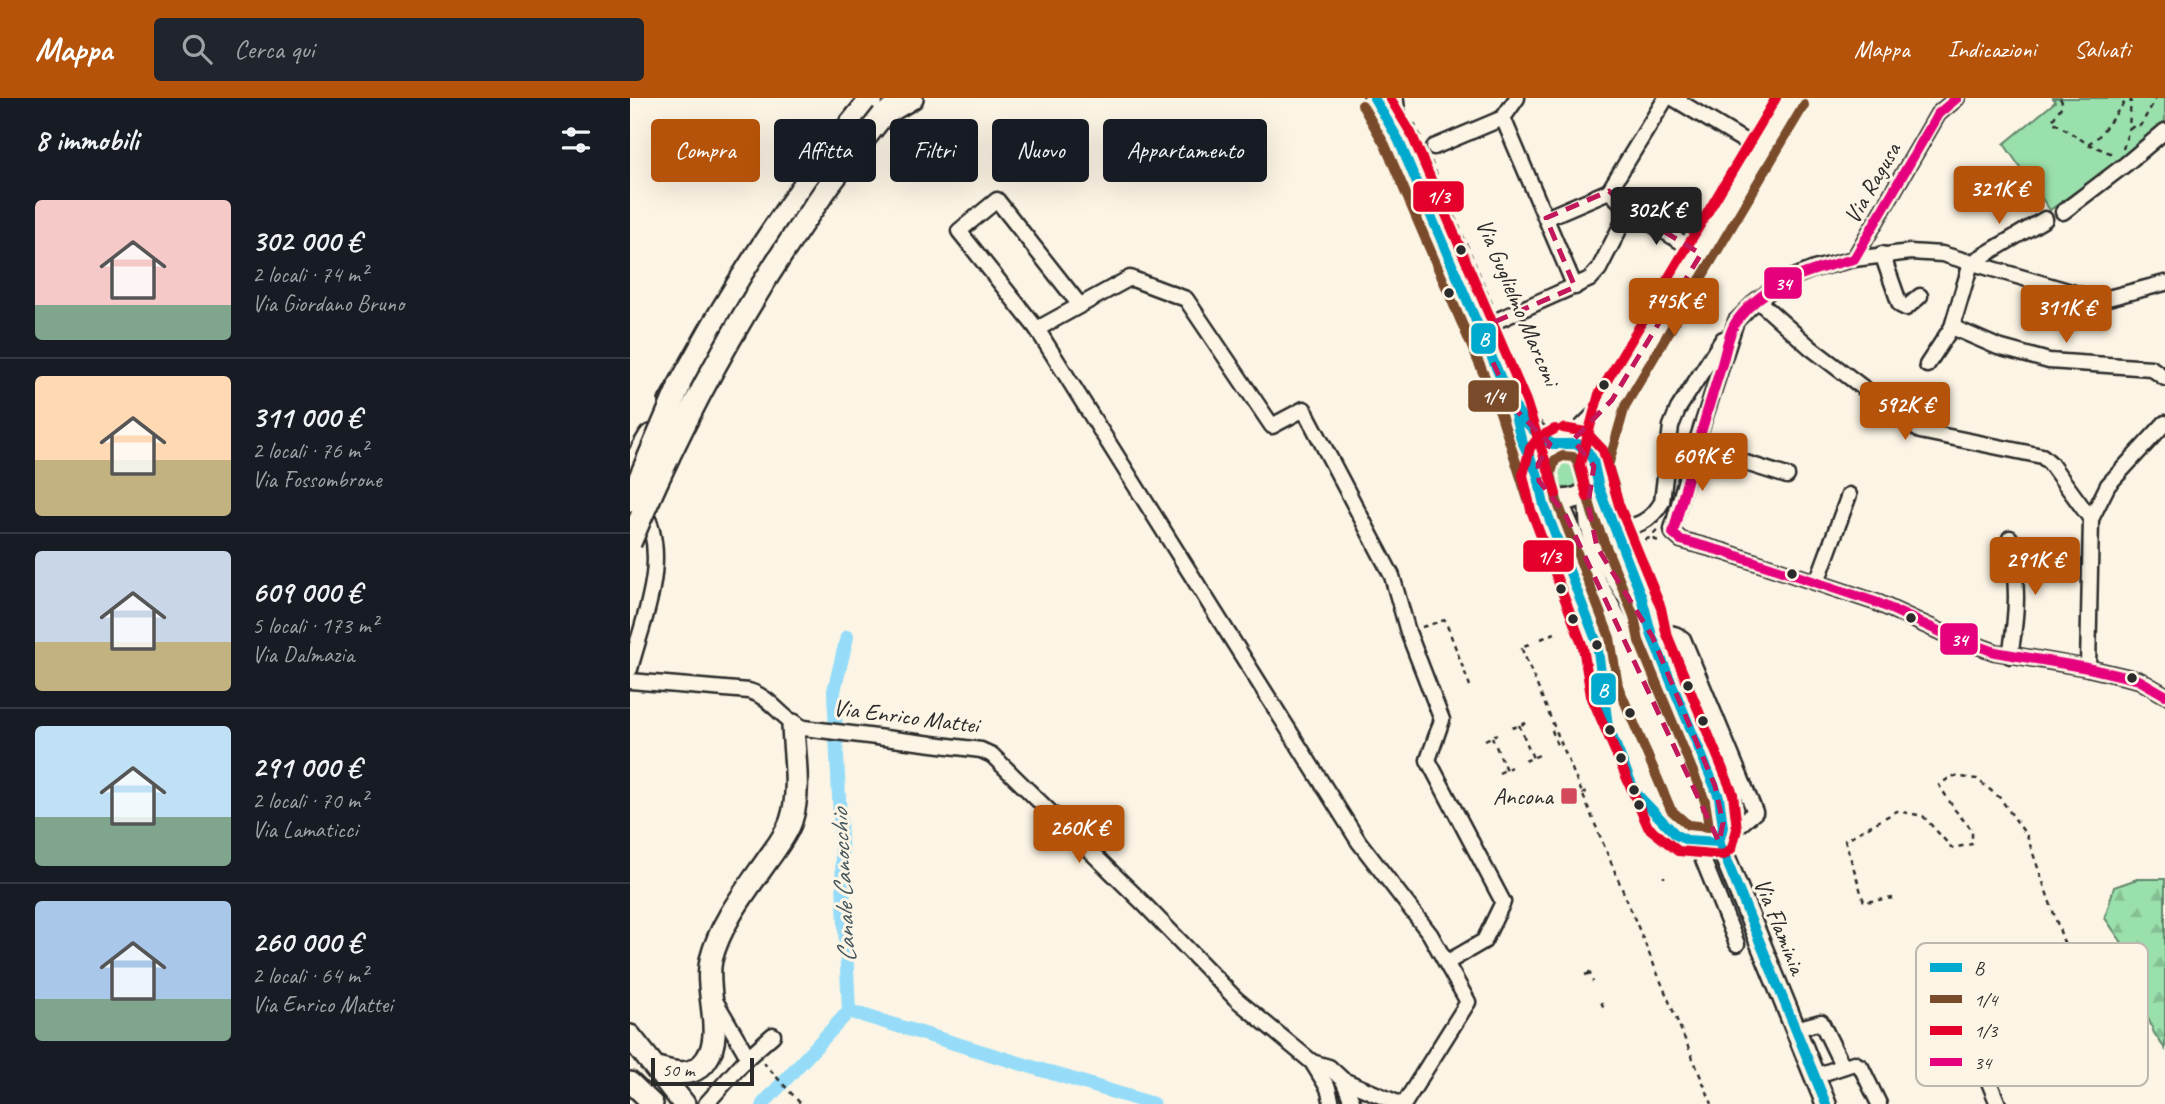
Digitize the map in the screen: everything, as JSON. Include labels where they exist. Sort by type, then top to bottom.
[{"type":"highway","points":[[630,470],[721,311],[781,218],[831,148],[878,107],[898,98]]},
{"type":"highway","points":[[630,543],[674,443],[735,330],[878,107],[912,98]]},
{"type":"highway","points":[[630,457],[679,387]]},
{"type":"highway","points":[[630,501],[679,387]]},
{"type":"highway","points":[[657,1068],[684,1073],[696,1069],[708,1058],[714,1032],[709,990],[712,956],[743,894],[791,822],[796,785],[793,724]]},
{"type":"highway","points":[[630,1036],[684,1104]]},
{"type":"main road","name":"Via Guglielmo Marconi","points":[[1374,98],[1398,139],[1513,407],[1521,439],[1538,477],[1549,495],[1557,499],[1581,554],[1601,588],[1609,638]]},
{"type":"main road","name":"Via Guglielmo Marconi","points":[[1393,98],[1398,139]]},
{"type":"main road","points":[[1557,499],[1574,499],[1592,476],[1620,405],[1701,254],[1792,98]]},
{"type":"main road","points":[[1538,477],[1541,456],[1620,405]]},
{"type":"main road","name":"Via Guglielmo Marconi","points":[[1513,407],[1535,432],[1586,449],[1592,476],[1592,534],[1603,559],[1652,636]]},
{"type":"main road","points":[[1652,636],[1719,797],[1723,823],[1719,842]]},
{"type":"main road","name":"Via Flaminia","points":[[1609,638],[1719,842],[1826,1104]]},
{"type":"main road","points":[[630,1082],[653,1104]]},
{"type":"main road","points":[[630,1097],[635,1104]]},
{"type":"street","points":[[1429,148],[1503,118],[1517,98]]},
{"type":"street","points":[[1546,218],[1609,191],[1666,98]]},
{"type":"street","points":[[1673,98],[1761,151]]},
{"type":"street","name":"Via Ragusa","points":[[1854,259],[1938,114],[1957,98]]},
{"type":"street","points":[[1503,118],[1575,287]]},
{"type":"street","points":[[2063,212],[2165,131]]},
{"type":"street","points":[[1609,191],[1629,210],[1701,254]]},
{"type":"street","points":[[1079,304],[997,200],[959,231],[1037,328],[1359,842],[1430,934],[1468,1002],[1402,1104],[1343,1080],[1329,1067],[1312,1062]]},
{"type":"street","points":[[1478,329],[1591,279],[1599,269],[1629,210]]},
{"type":"street","points":[[1927,365],[1952,327],[1971,263],[2045,219]]},
{"type":"street","points":[[1613,526],[1626,529],[1644,522],[1657,511],[1662,502],[1671,426],[1678,409],[1736,321],[1757,300],[1786,280],[1814,269],[1854,259],[1910,252],[1942,254],[2085,296],[2108,298],[2165,283]]},
{"type":"street","points":[[1882,254],[1900,305],[1906,308],[1920,296]]},
{"type":"street","points":[[1037,328],[1129,278],[1186,299],[1272,426],[1304,409],[1392,576],[1408,632],[1443,720],[1428,760],[1503,902],[1484,941],[1446,963]]},
{"type":"street","points":[[1757,300],[1811,348],[1920,431],[2042,456],[2091,519]]},
{"type":"street","points":[[1736,321],[1695,447],[1672,529],[1681,540],[1878,603],[1943,633],[2010,656],[2088,668],[2138,680],[2165,695]]},
{"type":"street","points":[[1952,327],[1998,347],[2049,361],[2151,368],[2165,378]]},
{"type":"street","points":[[2088,668],[2091,519],[2108,485],[2165,423]]},
{"type":"street","points":[[1695,447],[1787,476]]},
{"type":"street","name":"Via Guglielmo Marconi","points":[[1592,476],[1648,612],[1652,636]]},
{"type":"street","name":"Via Guglielmo Marconi","points":[[1538,477],[1544,505],[1575,583],[1609,638]]},
{"type":"street","points":[[630,493],[648,517],[655,543],[652,585],[630,670]]},
{"type":"street","points":[[1817,582],[1849,495]]},
{"type":"street","name":"Via Guglielmo Marconi","points":[[1613,526],[1614,549],[1628,600]]},
{"type":"street","points":[[2010,538],[2017,580],[2017,614],[2010,656]]},
{"type":"street","points":[[630,638],[641,627]]},
{"type":"street","points":[[1609,638],[1604,690],[1608,726],[1635,792],[1676,835],[1696,841],[1719,842],[1755,812],[1683,639],[1675,633],[1665,632],[1652,636]]},
{"type":"street","points":[[1609,638],[1638,755],[1659,818]]},
{"type":"street","points":[[1609,638],[1624,663],[1737,944]]},
{"type":"street","name":"Via Enrico Mattei","points":[[630,681],[749,691],[766,698],[793,724],[815,731],[981,750],[992,755],[1143,903],[1236,999],[1312,1062],[1328,1088],[1332,1104]]},
{"type":"street","points":[[1604,690],[1676,835]]},
{"type":"street","points":[[709,990],[748,1057]]},
{"type":"street","points":[[1796,1029],[1821,1022],[1842,1065]]},
{"type":"street","points":[[706,1104],[748,1057],[773,1035]]},
{"type":"street","points":[[1815,1076],[1854,1063],[1861,1067],[1879,1104]]},
{"type":"street","points":[[1343,1080],[1353,1104]]},
{"type":"street","points":[[1991,1086],[1998,1104]]},
{"type":"path","points":[[2060,98],[2063,104],[2052,121],[2088,145],[2120,157]]},
{"type":"path","points":[[2088,145],[2098,137],[2130,98]]},
{"type":"path","points":[[2130,98],[2129,128],[2141,125],[2156,98]]},
{"type":"path","name":"Via Guglielmo Marconi","points":[[1410,115],[1429,148],[1539,415]]},
{"type":"path","points":[[1620,405],[1647,375]]},
{"type":"path","points":[[1645,540],[1656,538],[1653,534],[1656,531]]},
{"type":"path","points":[[1408,632],[1445,620],[1470,686]]},
{"type":"path","points":[[1541,639],[1557,632]]},
{"type":"path","points":[[1529,644],[1521,647],[1558,748],[1582,794],[1712,1104]]},
{"type":"path","points":[[1512,728],[1526,723]]},
{"type":"path","points":[[1520,725],[1532,758]]},
{"type":"path","points":[[1552,730],[1558,748]]},
{"type":"path","points":[[1485,740],[1497,734]]},
{"type":"path","points":[[1492,737],[1506,770]]},
{"type":"path","points":[[1525,761],[1539,755]]},
{"type":"path","points":[[1499,773],[1511,767]]},
{"type":"path","points":[[1894,898],[1864,902],[1845,840],[1897,811],[1923,816],[1952,848],[1972,844],[1972,830],[1939,785],[1952,776],[1977,779],[2000,798],[2027,836],[2064,943]]},
{"type":"path","points":[[1582,794],[1590,790]]},
{"type":"path","points":[[1613,869],[1621,866]]},
{"type":"path","points":[[1601,1002],[1604,1008]]},
{"type":"path","points":[[764,1064],[801,1104]]},
{"type":"highlighted area","points":[[1609,191],[1629,210],[1701,254],[1612,400],[1573,440],[1594,466],[1588,504],[1597,547],[1652,636],[1715,786],[1723,823],[1719,842],[1565,514],[1539,481],[1538,464],[1550,444],[1513,407],[1478,329],[1575,287],[1546,218]]},
{"type":"green space","points":[[2053,98],[2165,98],[2165,121],[2128,154],[2050,210],[2004,144],[2055,102]]},
{"type":"green space","points":[[1566,454],[1578,459],[1583,471],[1578,483],[1566,488],[1554,483],[1549,471],[1554,459]]},
{"type":"green space","points":[[2137,879],[2165,879],[2165,1049],[2154,1033],[2148,1017],[2148,943],[2122,943],[2105,918],[2114,887]]},
{"type":"waterway","name":"Canale Canocchio","points":[[763,1104],[849,1011],[834,691],[847,637]]},
{"type":"waterway","points":[[849,1011],[1153,1104]]},
{"type":"transit line","name":"B","points":[[1374,98],[1398,139],[1513,407],[1521,439],[1537,473],[1544,505],[1597,643],[1608,726],[1635,792],[1676,835],[1687,840],[1719,842]]},
{"type":"transit line","name":"1/3","points":[[1390,98],[1411,133],[1526,401],[1556,494]]},
{"type":"transit line","name":"1/3","points":[[1587,497],[1580,464],[1599,394],[1776,98]]},
{"type":"transit line","name":"34","points":[[1957,98],[1938,114],[1854,259],[1790,279],[1762,296],[1738,319],[1728,341],[1673,533],[1681,540],[1878,603],[1943,633],[1995,652],[2139,680],[2165,695]]},
{"type":"transit line","name":"1/4","points":[[1362,105],[1385,145],[1500,412],[1528,500]]},
{"type":"transit line","name":"1/4","points":[[1615,489],[1608,466],[1625,406],[1804,105]]},
{"type":"transit line","name":"B","points":[[1509,398],[1522,418],[1541,438],[1553,444],[1578,444],[1593,460],[1599,488],[1642,598],[1652,636],[1719,797],[1723,827],[1719,842]]},
{"type":"transit line","name":"1/3","points":[[1555,429],[1538,438],[1530,448],[1523,475],[1531,510],[1583,647],[1591,696],[1648,827],[1678,851],[1724,855],[1732,848],[1737,829],[1733,794],[1666,632],[1661,608],[1619,505],[1603,450],[1586,432],[1563,428]]},
{"type":"transit line","name":"1/4","points":[[1563,456],[1573,457],[1578,463],[1593,515],[1634,616],[1639,641],[1705,801],[1709,827],[1688,825],[1671,810],[1618,686],[1610,638],[1557,501],[1551,473],[1555,460],[1563,456]]},
{"type":"transit line","name":"B","points":[[1719,842],[1826,1104]]},
{"type":"place","name":"Ancona","points":[[1569,796]]}]
